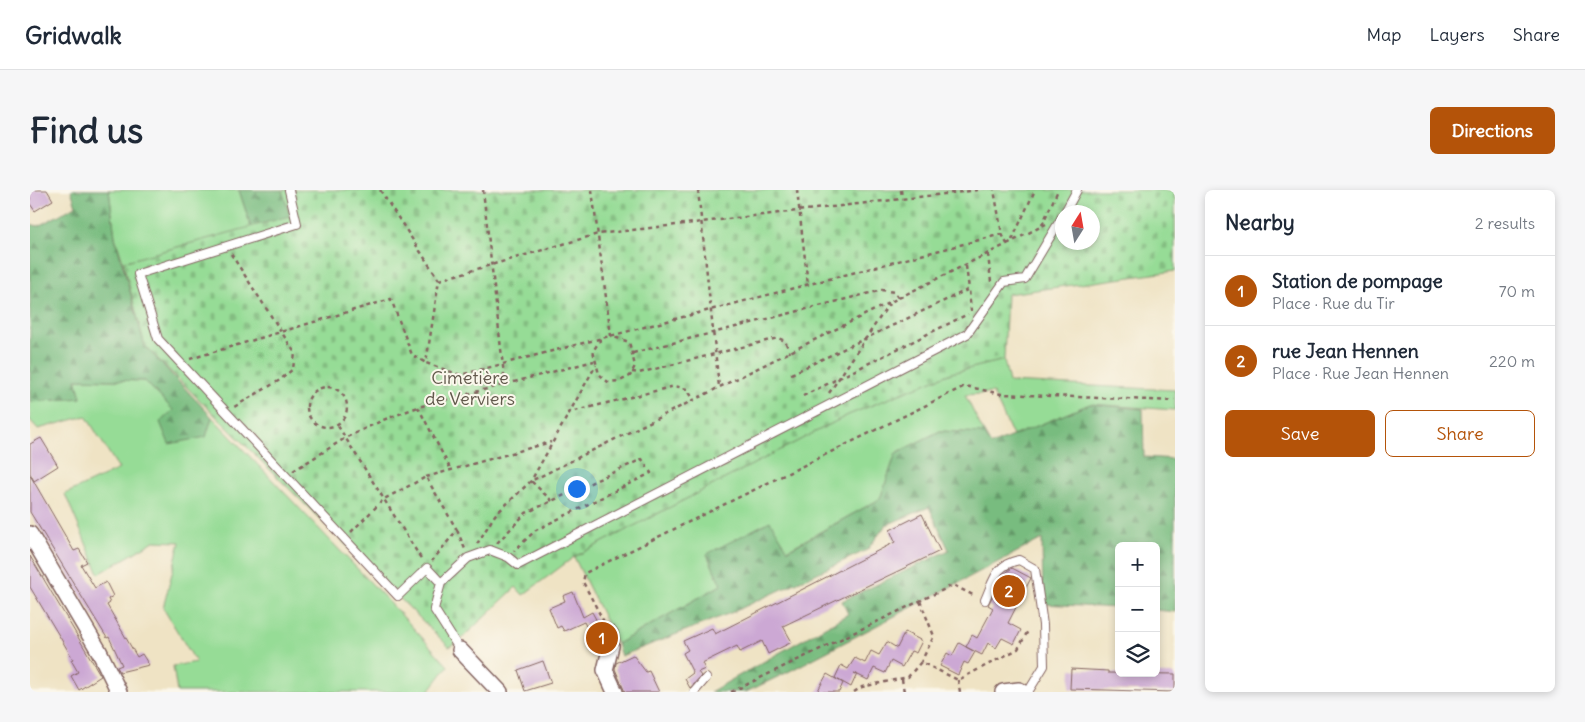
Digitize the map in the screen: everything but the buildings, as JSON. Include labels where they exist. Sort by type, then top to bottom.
[{"type":"street","points":[[30,534],[99,651],[119,692]]},
{"type":"street","points":[[610,634],[611,646],[604,670],[615,692]]},
{"type":"street","points":[[460,650],[500,692]]},
{"type":"street","points":[[1003,692],[1019,690],[1024,692]]},
{"type":"lane","points":[[289,190],[297,224],[138,274],[158,339],[398,596],[426,568],[441,583]]},
{"type":"lane","points":[[1069,205],[1077,190]]},
{"type":"lane","points":[[460,650],[434,609],[441,583],[468,558],[490,550],[508,557],[518,565],[967,334],[1004,282],[1025,279],[1055,229]]},
{"type":"lane","points":[[985,600],[997,573],[1005,563],[1019,560],[1035,569],[1043,625],[1044,666],[1028,692]]},
{"type":"lane","points":[[694,692],[706,678]]},
{"type":"path","points":[[380,190],[439,280],[426,363]]},
{"type":"path","points":[[482,190],[493,264],[505,384]]},
{"type":"path","points":[[592,190],[611,336]]},
{"type":"path","points":[[698,190],[719,388]]},
{"type":"path","points":[[797,190],[808,285]]},
{"type":"path","points":[[902,190],[902,199]]},
{"type":"path","points":[[439,280],[598,234],[979,190]]},
{"type":"path","points":[[994,190],[1002,234],[1007,244]]},
{"type":"path","points":[[1011,242],[1035,190]]},
{"type":"path","points":[[1042,226],[1058,190]]},
{"type":"path","points":[[468,558],[495,514],[531,481],[899,299],[1049,222]]},
{"type":"path","points":[[179,362],[391,299],[412,355],[426,363],[460,375],[1002,234]]},
{"type":"path","points":[[226,246],[295,353],[293,369],[280,380],[226,412]]},
{"type":"path","points":[[988,254],[993,298]]},
{"type":"path","points":[[966,265],[973,325]]},
{"type":"path","points":[[792,374],[969,289]]},
{"type":"path","points":[[634,354],[882,290],[894,292],[899,299]]},
{"type":"path","points":[[817,411],[890,303]]},
{"type":"path","points":[[802,396],[972,313]]},
{"type":"path","points":[[601,339],[593,351],[594,361],[599,374],[608,382],[620,381],[630,376],[635,366],[634,354],[629,342],[611,336]]},
{"type":"path","points":[[632,372],[639,373],[778,338],[785,341],[790,353]]},
{"type":"path","points":[[285,476],[347,437],[383,420],[418,407],[594,361]]},
{"type":"path","points":[[531,481],[596,365]]},
{"type":"path","points":[[568,413],[675,386],[687,389],[694,401]]},
{"type":"path","points":[[610,634],[583,582],[585,574],[964,386],[1001,394],[1175,401]]},
{"type":"path","points":[[327,387],[336,389],[344,395],[348,404],[347,412],[338,426],[327,427],[309,418],[307,403],[310,395],[317,389],[327,387]]},
{"type":"path","points":[[418,407],[451,470]]},
{"type":"path","points":[[338,426],[347,437],[426,568],[457,530]]},
{"type":"path","points":[[344,539],[384,499],[426,476],[552,442]]},
{"type":"path","points":[[490,550],[526,513],[642,459],[651,474],[536,530],[508,557]]},
{"type":"path","points":[[426,476],[457,530],[468,558]]},
{"type":"path","points":[[531,481],[552,501]]},
{"type":"path","points":[[731,692],[953,585],[985,600]]},
{"type":"path","points":[[854,692],[862,687],[908,677],[921,662],[934,636],[920,601]]},
{"type":"path","points":[[958,680],[1018,649],[1029,629]]},
{"type":"path","points":[[921,662],[958,680]]},
{"type":"path","points":[[902,679],[904,692]]},
{"type":"path","points":[[958,680],[960,692]]},
{"type":"green space","points":[[71,190],[109,190],[115,237],[145,346],[212,417],[206,437],[169,444],[160,422],[173,410],[145,381],[76,379],[81,398],[30,402],[30,224],[38,226],[76,206]]},
{"type":"green space","points":[[109,190],[239,190],[251,227],[123,262],[115,237]]},
{"type":"green space","points":[[239,190],[282,190],[291,216],[251,227]]},
{"type":"green space","name":"Cimetière de Verviers","points":[[282,190],[1175,190],[1175,271],[1007,294],[1004,360],[951,373],[848,415],[574,557],[523,595],[516,587],[458,642],[449,647],[145,346],[123,262],[290,216]]},
{"type":"green space","points":[[1004,360],[1009,382],[1175,390],[1175,410],[1090,404],[1013,436],[993,393],[965,395],[984,433],[940,431],[896,453],[880,499],[787,550],[707,554],[721,585],[617,644],[574,557],[848,415],[951,373]]},
{"type":"green space","points":[[76,379],[145,381],[173,410],[206,437],[212,417],[448,666],[428,692],[177,692],[173,666],[196,662],[163,608],[180,542],[154,541],[99,574],[65,494],[119,469],[86,416],[38,429],[30,420],[30,402],[81,398]]},
{"type":"green space","points":[[1090,404],[1143,409],[1144,457],[1175,459],[1175,612],[1160,610],[1160,542],[1115,542],[1115,608],[1043,604],[1042,539],[746,692],[710,692],[848,614],[842,601],[949,550],[929,507],[886,525],[867,550],[733,612],[621,656],[617,644],[721,585],[707,554],[770,521],[788,550],[880,499],[896,453],[940,431],[984,433],[991,445]]},
{"type":"place","name":"rue Jean Hennen","points":[[1009,591]]},
{"type":"place","name":"Station de pompage","points":[[602,638]]}]
